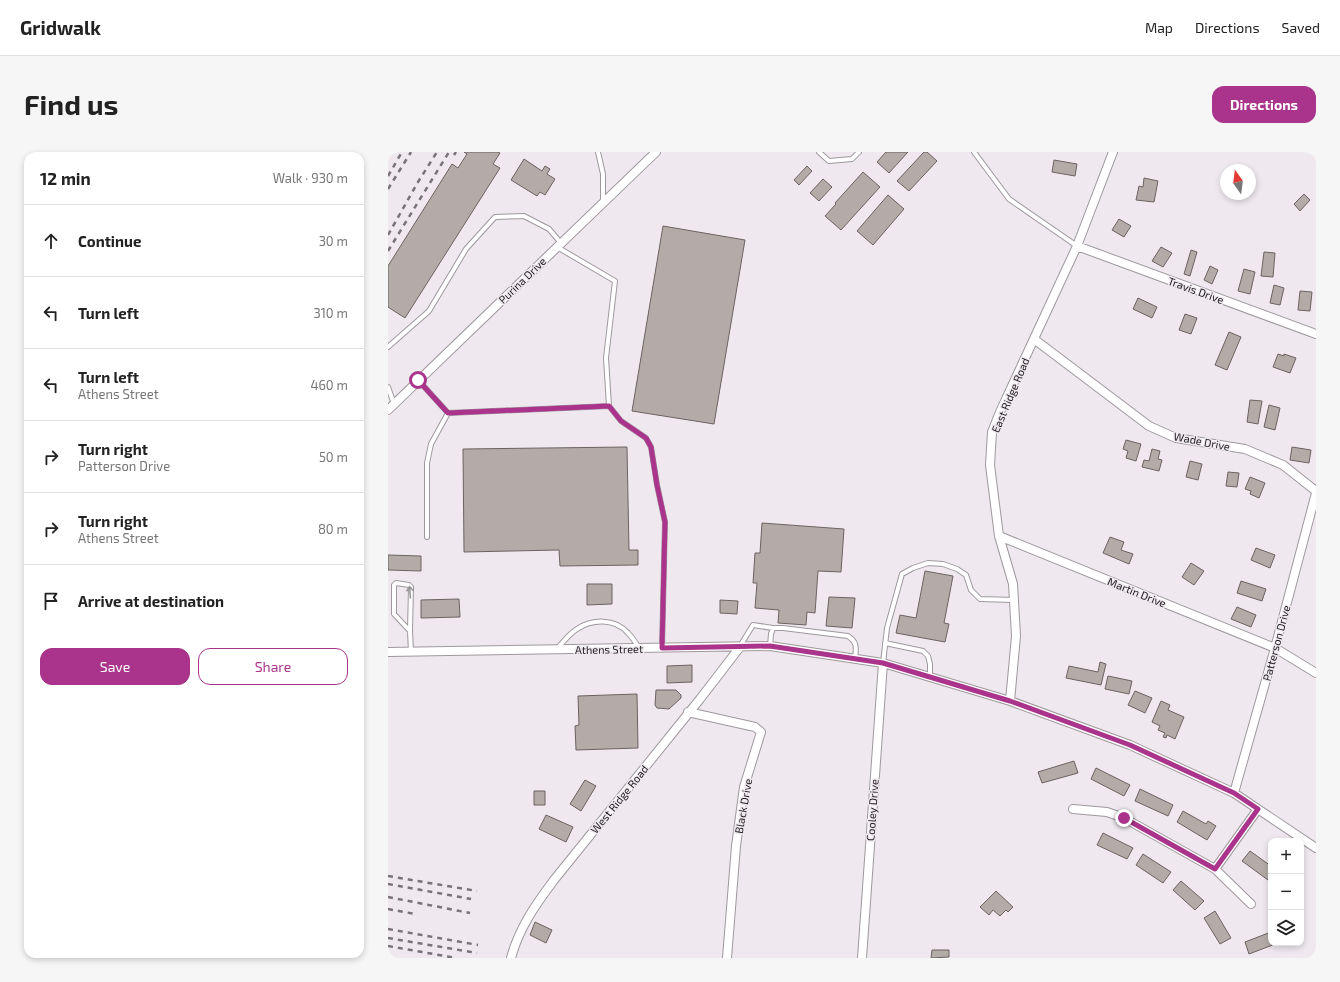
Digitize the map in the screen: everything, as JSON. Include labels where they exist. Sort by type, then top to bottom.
[{"type":"street","name":"Purina Drive","points":[[391,407],[656,152]]},
{"type":"street","name":"East Ridge Road","points":[[1010,701],[1016,636],[1013,584],[999,536],[990,465],[992,432],[1077,246],[1113,152]]},
{"type":"street","name":"Travis Drive","points":[[1077,246],[1316,334]]},
{"type":"street","name":"Wade Drive","points":[[1034,339],[1149,426],[1176,438],[1245,449],[1283,465],[1316,492]]},
{"type":"street","name":"Patterson Drive","points":[[1234,793],[1275,648],[1316,492]]},
{"type":"street","points":[[1308,524],[1316,528]]},
{"type":"street","name":"Martin Drive","points":[[999,536],[1275,648],[1316,673]]},
{"type":"street","name":"Athens Street","points":[[388,652],[770,646],[883,663],[1010,701],[1130,745],[1234,793],[1316,848]]},
{"type":"street","name":"West Ridge Road","points":[[511,958],[515,943],[532,910],[554,880],[740,647]]},
{"type":"street","name":"Cooley Drive","points":[[862,958],[883,663]]},
{"type":"street","name":"Black Drive","points":[[688,712],[755,728],[761,732],[744,788],[736,846],[727,958]]},
{"type":"street","points":[[1073,809],[1107,812],[1124,818],[1215,869],[1251,904]]},
{"type":"street","points":[[1215,869],[1258,809]]},
{"type":"lane","points":[[598,152],[603,174],[604,202]]},
{"type":"lane","points":[[819,152],[829,161],[852,159],[859,152]]},
{"type":"lane","points":[[974,152],[1009,199],[1077,246]]},
{"type":"lane","points":[[388,347],[429,311],[466,249],[495,217],[524,216],[548,229],[559,245],[615,281],[606,358],[609,406],[621,421],[646,438],[651,447],[665,522],[662,648]]},
{"type":"lane","points":[[418,380],[448,413]]},
{"type":"lane","points":[[388,387],[391,407]]},
{"type":"lane","points":[[448,413],[609,406]]},
{"type":"lane","points":[[427,537],[427,463],[431,444],[448,413]]},
{"type":"lane","points":[[883,663],[887,628],[902,574],[920,565],[928,563],[943,564],[957,569],[966,575],[971,590],[980,599],[1014,600]]},
{"type":"lane","points":[[410,631],[394,614],[394,585],[396,583],[409,584],[411,587],[411,652]]},
{"type":"lane","points":[[557,650],[568,636],[576,629],[586,624],[595,622],[610,622],[624,629],[629,633],[639,648]]},
{"type":"lane","points":[[740,647],[752,625],[783,628],[848,636],[854,640],[856,647],[855,659]]},
{"type":"lane","points":[[770,646],[773,628]]},
{"type":"lane","points":[[885,643],[923,651],[928,656],[930,664],[930,677]]},
{"type":"building","points":[[464,152],[498,152],[500,153],[493,164],[500,168],[405,318],[388,307],[388,266],[452,164],[458,168],[467,154]]},
{"type":"building","points":[[886,152],[908,152],[889,173],[877,162]]},
{"type":"building","points":[[924,152],[927,152],[937,161],[909,191],[897,181]]},
{"type":"building","points":[[524,159],[542,171],[545,166],[550,169],[547,174],[555,179],[545,195],[540,192],[537,196],[511,180]]},
{"type":"building","points":[[1054,160],[1077,164],[1075,176],[1052,172]]},
{"type":"building","points":[[807,166],[812,171],[799,185],[794,180]]},
{"type":"building","points":[[863,172],[880,187],[841,230],[825,216]]},
{"type":"building","points":[[1144,178],[1158,181],[1154,202],[1136,200],[1139,186],[1143,187]]},
{"type":"building","points":[[823,179],[832,187],[819,201],[810,193]]},
{"type":"building","points":[[1304,194],[1310,200],[1300,211],[1294,204]]},
{"type":"building","points":[[888,195],[904,209],[873,245],[857,231]]},
{"type":"building","points":[[1119,219],[1131,226],[1124,237],[1112,230]]},
{"type":"building","points":[[663,226],[745,240],[714,424],[632,411]]},
{"type":"building","points":[[1161,247],[1172,253],[1163,267],[1152,261]]},
{"type":"building","points":[[1191,250],[1197,252],[1190,276],[1184,274]]},
{"type":"building","points":[[1264,252],[1275,253],[1273,277],[1261,276]]},
{"type":"building","points":[[1210,266],[1218,270],[1212,284],[1204,280]]},
{"type":"building","points":[[1244,269],[1255,272],[1250,294],[1238,291]]},
{"type":"building","points":[[1274,285],[1284,288],[1280,305],[1270,303]]},
{"type":"building","points":[[1300,291],[1312,292],[1310,311],[1298,310]]},
{"type":"building","points":[[1138,298],[1157,307],[1152,318],[1133,309]]},
{"type":"building","points":[[1185,314],[1197,318],[1191,334],[1179,330]]},
{"type":"building","points":[[1229,332],[1241,337],[1227,370],[1215,365]]},
{"type":"building","points":[[1278,354],[1284,356],[1284,354],[1296,358],[1290,373],[1273,367]]},
{"type":"building","points":[[1250,400],[1262,401],[1258,424],[1247,422]]},
{"type":"building","points":[[1269,405],[1280,408],[1275,430],[1264,427]]},
{"type":"building","points":[[1126,440],[1141,444],[1136,461],[1126,458],[1128,451],[1123,449]]},
{"type":"building","points":[[627,447],[629,550],[638,550],[638,565],[560,566],[559,550],[464,552],[463,449]]},
{"type":"building","points":[[1292,447],[1311,450],[1309,463],[1290,460]]},
{"type":"building","points":[[1152,449],[1160,451],[1158,459],[1162,460],[1159,471],[1142,467],[1144,460],[1149,461]]},
{"type":"building","points":[[1190,461],[1202,464],[1198,480],[1186,477]]},
{"type":"building","points":[[1228,472],[1239,473],[1237,487],[1226,486]]},
{"type":"building","points":[[1250,477],[1265,483],[1259,498],[1250,494],[1251,491],[1245,489]]},
{"type":"building","points":[[762,523],[844,529],[841,572],[818,571],[815,613],[807,612],[806,625],[778,623],[779,610],[755,608],[757,583],[753,583],[755,553],[760,553]]},
{"type":"building","points":[[1110,537],[1124,542],[1121,550],[1133,554],[1129,564],[1103,553]]},
{"type":"building","points":[[1256,548],[1275,555],[1270,568],[1251,560]]},
{"type":"building","points":[[388,555],[421,556],[421,571],[388,570]]},
{"type":"building","points":[[1191,563],[1204,571],[1194,585],[1182,577]]},
{"type":"building","points":[[925,571],[953,576],[944,623],[949,624],[945,642],[896,633],[900,615],[916,618]]},
{"type":"building","points":[[1241,581],[1266,589],[1262,601],[1237,593]]},
{"type":"building","points":[[587,584],[612,584],[612,604],[587,605]]},
{"type":"building","points":[[829,597],[855,598],[852,628],[826,626]]},
{"type":"building","points":[[459,599],[460,617],[421,618],[421,600]]},
{"type":"building","points":[[720,600],[738,601],[737,614],[720,613]]},
{"type":"building","points":[[1237,607],[1256,615],[1251,627],[1231,619]]},
{"type":"building","points":[[1100,662],[1106,664],[1101,685],[1066,678],[1069,666],[1098,672]]},
{"type":"building","points":[[692,665],[692,682],[667,683],[667,666]]},
{"type":"building","points":[[1108,676],[1132,681],[1129,694],[1105,689]]},
{"type":"building","points":[[656,690],[676,690],[681,695],[681,698],[669,709],[657,708],[655,705]]},
{"type":"building","points":[[1135,691],[1152,698],[1145,713],[1128,705]]},
{"type":"building","points":[[637,694],[638,748],[576,750],[575,726],[579,725],[578,696]]},
{"type":"building","points":[[1161,701],[1170,705],[1168,710],[1184,717],[1175,739],[1167,735],[1166,738],[1163,737],[1165,733],[1158,730],[1160,726],[1152,722]]},
{"type":"building","points":[[1074,761],[1078,773],[1042,783],[1038,772]]},
{"type":"building","points":[[1096,768],[1130,785],[1124,796],[1091,779]]},
{"type":"building","points":[[585,780],[596,786],[581,811],[570,804]]},
{"type":"building","points":[[1140,789],[1173,805],[1168,816],[1135,801]]},
{"type":"building","points":[[534,791],[545,791],[545,805],[534,805]]},
{"type":"building","points":[[1183,811],[1206,824],[1208,821],[1216,826],[1207,840],[1177,822]]},
{"type":"building","points":[[546,815],[573,827],[566,842],[539,829]]},
{"type":"building","points":[[1103,833],[1133,848],[1127,859],[1097,845]]},
{"type":"building","points":[[1250,851],[1268,864],[1268,880],[1242,861]]},
{"type":"building","points":[[1143,854],[1171,872],[1163,883],[1136,865]]},
{"type":"building","points":[[1181,881],[1204,901],[1195,910],[1173,890]]},
{"type":"building","points":[[996,891],[1013,907],[1008,912],[1006,910],[1000,916],[993,910],[989,915],[980,907]]},
{"type":"building","points":[[1215,911],[1231,938],[1220,944],[1204,918]]},
{"type":"building","points":[[535,922],[552,930],[546,943],[530,935]]},
{"type":"building","points":[[1268,933],[1268,946],[1270,946],[1249,954],[1245,942]]},
{"type":"building","points":[[932,950],[949,950],[949,957],[931,958]]},
{"type":"railway","points":[[388,176],[402,152]]},
{"type":"railway","points":[[388,189],[411,152]]},
{"type":"railway","points":[[388,235],[437,152]]},
{"type":"railway","points":[[388,251],[449,152]]},
{"type":"railway","points":[[388,876],[477,891]]},
{"type":"railway","points":[[388,884],[471,899]]},
{"type":"railway","points":[[388,897],[470,913]]},
{"type":"railway","points":[[388,909],[415,914]]},
{"type":"railway","points":[[388,929],[478,945]]},
{"type":"railway","points":[[388,938],[477,953]]},
{"type":"railway","points":[[388,946],[456,958]]},
{"type":"railway","points":[[388,957],[392,958]]},
{"type":"route","points":[[418,380],[448,413],[609,406],[621,421],[646,438],[651,447],[665,522],[662,648],[770,646],[883,663],[1010,701],[1130,745],[1234,793],[1258,809],[1215,869],[1124,818]]}]
